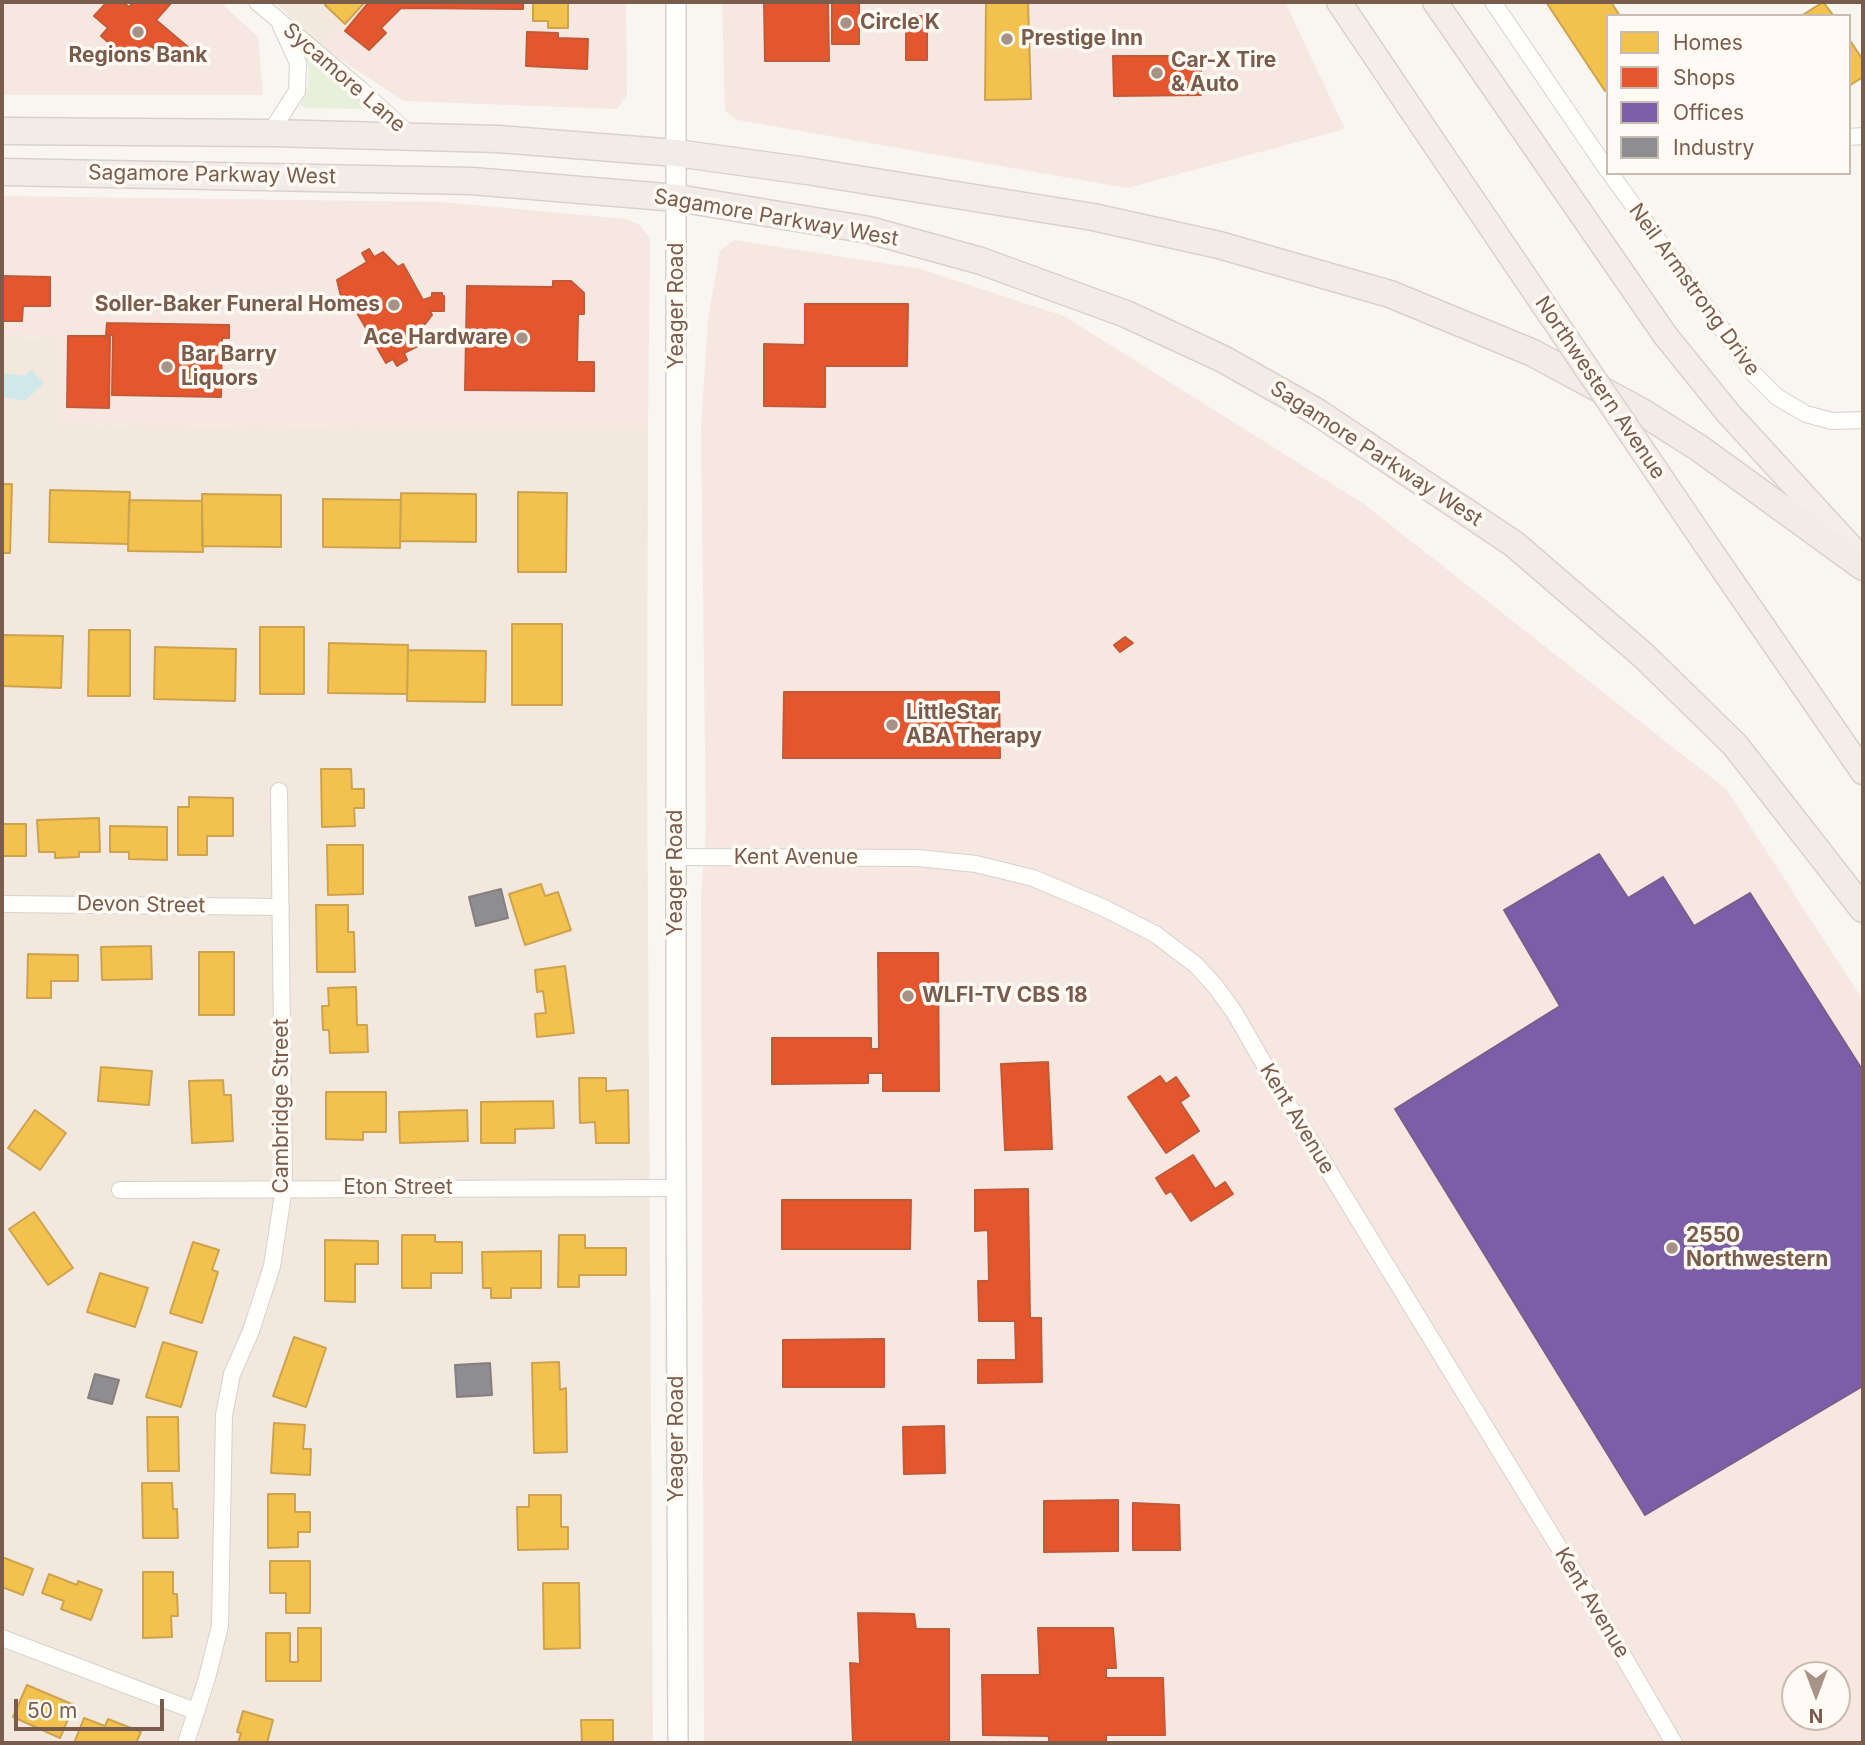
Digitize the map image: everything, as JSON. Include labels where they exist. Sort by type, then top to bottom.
[{"type":"highway","name":"Sagamore Parkway West","points":[[2,131],[270,133],[554,141],[676,153],[807,171],[1094,217],[1219,245],[1390,294],[1533,353],[1642,412],[1699,448],[1863,567]]},
{"type":"highway","name":"Sagamore Parkway West","points":[[2,172],[472,181],[677,198],[869,230],[981,261],[1126,314],[1223,359],[1317,412],[1514,544],[1644,656],[1735,745],[1863,909]]},
{"type":"main road","name":"Northwestern Avenue","points":[[1339,2],[1863,772]]},
{"type":"main road","points":[[1435,2],[1665,335],[1728,413],[1863,560]]},
{"type":"street","name":"Sycamore Lane","points":[[257,2],[411,136]]},
{"type":"street","name":"Yeager Road","points":[[676,2],[678,1743]]},
{"type":"street","name":"Neil Armstrong Drive","points":[[1493,2],[1606,168]]},
{"type":"street","name":"Sycamore Lane","points":[[270,133],[297,91],[298,63],[278,20]]},
{"type":"street","points":[[1590,146],[1606,141]]},
{"type":"street","name":"Neil Armstrong Drive","points":[[1611,175],[1754,374],[1776,397],[1806,414],[1832,421],[1863,419]]},
{"type":"street","name":"Cambridge Street","points":[[186,1743],[220,1626],[224,1415],[232,1374],[251,1331],[272,1266],[284,1188],[279,791]]},
{"type":"street","name":"Kent Avenue","points":[[676,857],[918,858],[976,864],[1033,878],[1102,907],[1155,934],[1196,965],[1234,1012],[1577,1577],[1674,1743]]},
{"type":"street","name":"Devon Street","points":[[2,904],[281,907]]},
{"type":"street","name":"Eton Street","points":[[120,1190],[676,1188]]},
{"type":"street","points":[[2,1638],[195,1712]]},
{"type":"shaded area","points":[[2,2],[220,2],[258,37],[263,95],[2,95]]},
{"type":"shaded area","points":[[275,2],[367,2],[321,47]]},
{"type":"shaded area","points":[[367,2],[626,2],[627,95],[617,109],[404,101],[321,47]]},
{"type":"shaded area","points":[[722,2],[1285,2],[1345,129],[1127,188],[738,120],[725,111]]},
{"type":"shaded area","points":[[2,196],[441,202],[625,219],[640,225],[650,238],[648,430],[60,424],[60,337],[2,336]]},
{"type":"shaded area","points":[[734,240],[921,269],[1064,316],[1364,504],[1726,789],[1863,1000],[1863,1743],[704,1743],[701,897],[706,829],[701,428],[708,319],[720,251]]},
{"type":"shaded area","points":[[2,336],[60,337],[60,424],[648,430],[647,762],[653,1743],[2,1743]]},
{"type":"green space","points":[[307,52],[362,103],[362,109],[306,108],[300,105],[308,86],[309,70],[305,57]]},
{"type":"water","points":[[31,370],[44,383],[25,401],[2,397],[2,373],[24,376]]},
{"type":"building: Homes","points":[[327,2],[365,2],[345,24],[325,5]]},
{"type":"building: Homes","points":[[533,2],[568,2],[568,28],[548,28],[548,21],[533,21]]},
{"type":"building: Homes","name":"Prestige Inn","points":[[986,2],[1028,2],[1031,99],[985,100]]},
{"type":"building: Homes","points":[[1546,2],[1611,2],[1619,14],[1606,14],[1605,91]]},
{"type":"building: Homes","points":[[1823,2],[1832,14],[1804,14]]},
{"type":"building: Homes","points":[[1851,42],[1863,60],[1863,77],[1851,85]]},
{"type":"building: Homes","points":[[2,484],[12,484],[10,553],[2,553]]},
{"type":"building: Homes","points":[[50,490],[130,492],[128,544],[49,542]]},
{"type":"building: Homes","points":[[518,492],[567,493],[566,572],[518,572]]},
{"type":"building: Homes","points":[[401,493],[476,494],[476,542],[400,541]]},
{"type":"building: Homes","points":[[202,494],[281,495],[281,547],[202,546]]},
{"type":"building: Homes","points":[[323,499],[401,500],[400,548],[323,547]]},
{"type":"building: Homes","points":[[129,500],[202,501],[203,552],[128,551]]},
{"type":"building: Homes","points":[[512,624],[562,624],[562,705],[512,705]]},
{"type":"building: Homes","points":[[260,627],[304,627],[304,694],[260,694]]},
{"type":"building: Homes","points":[[89,630],[130,630],[130,696],[88,696]]},
{"type":"building: Homes","points":[[2,635],[63,636],[61,688],[2,686]]},
{"type":"building: Homes","points":[[329,643],[408,645],[407,694],[328,693]]},
{"type":"building: Homes","points":[[155,647],[236,649],[235,701],[154,699]]},
{"type":"building: Homes","points":[[408,650],[486,651],[485,702],[407,701]]},
{"type":"building: Homes","points":[[321,769],[351,769],[352,789],[364,789],[364,808],[354,808],[355,826],[322,827]]},
{"type":"building: Homes","points":[[189,797],[233,798],[233,836],[207,836],[207,855],[178,855],[178,807],[189,807]]},
{"type":"building: Homes","points":[[99,818],[100,852],[79,852],[79,857],[55,858],[55,852],[39,852],[37,820]]},
{"type":"building: Homes","points":[[2,824],[26,824],[26,856],[2,856]]},
{"type":"building: Homes","points":[[110,826],[167,827],[167,860],[129,859],[129,852],[110,852]]},
{"type":"building: Homes","points":[[327,845],[363,845],[363,894],[328,895]]},
{"type":"building: Homes","points":[[541,884],[545,896],[558,892],[571,930],[525,945],[509,894]]},
{"type":"building: Homes","points":[[316,905],[348,905],[348,932],[354,932],[355,972],[317,972]]},
{"type":"building: Homes","points":[[151,946],[152,979],[102,980],[101,947]]},
{"type":"building: Homes","points":[[199,952],[234,952],[234,1015],[199,1015]]},
{"type":"building: Homes","points":[[28,954],[78,955],[78,981],[51,981],[51,998],[27,998]]},
{"type":"building: Homes","points":[[565,966],[574,1033],[537,1037],[535,1014],[546,1013],[543,991],[537,992],[535,970]]},
{"type":"building: Homes","points":[[356,987],[357,1025],[367,1025],[368,1052],[330,1053],[329,1030],[323,1030],[322,1006],[329,1006],[328,988]]},
{"type":"building: Homes","points":[[101,1067],[152,1071],[149,1105],[98,1101]]},
{"type":"building: Homes","points":[[579,1078],[606,1078],[606,1091],[628,1090],[629,1143],[596,1143],[595,1122],[580,1123]]},
{"type":"building: Homes","points":[[223,1080],[224,1095],[231,1095],[233,1141],[192,1143],[189,1081]]},
{"type":"building: Homes","points":[[326,1092],[386,1092],[386,1132],[363,1132],[363,1140],[326,1139]]},
{"type":"building: Homes","points":[[553,1101],[554,1128],[515,1129],[515,1143],[481,1143],[481,1102]]},
{"type":"building: Homes","points":[[35,1110],[66,1133],[40,1170],[8,1148]]},
{"type":"building: Homes","points":[[467,1110],[468,1141],[400,1143],[399,1112]]},
{"type":"building: Homes","points":[[34,1212],[73,1268],[48,1285],[9,1229]]},
{"type":"building: Homes","points":[[402,1235],[435,1235],[435,1242],[462,1242],[462,1273],[431,1273],[431,1288],[402,1288]]},
{"type":"building: Homes","points":[[559,1235],[585,1235],[585,1248],[626,1248],[626,1275],[579,1275],[579,1287],[558,1287]]},
{"type":"building: Homes","points":[[325,1240],[378,1241],[378,1264],[355,1264],[355,1302],[325,1301]]},
{"type":"building: Homes","points":[[193,1242],[219,1250],[212,1270],[218,1272],[202,1323],[170,1313]]},
{"type":"building: Homes","points":[[541,1251],[541,1288],[511,1288],[511,1298],[491,1298],[491,1288],[483,1288],[482,1252]]},
{"type":"building: Homes","points":[[100,1273],[148,1288],[135,1327],[87,1312]]},
{"type":"building: Homes","points":[[294,1337],[326,1348],[306,1407],[273,1396]]},
{"type":"building: Homes","points":[[163,1342],[197,1352],[181,1407],[146,1397]]},
{"type":"building: Homes","points":[[559,1362],[560,1390],[566,1388],[567,1452],[534,1453],[532,1363]]},
{"type":"building: Homes","points":[[147,1417],[178,1417],[179,1471],[148,1471]]},
{"type":"building: Homes","points":[[274,1423],[305,1425],[303,1449],[311,1449],[310,1475],[271,1473]]},
{"type":"building: Homes","points":[[142,1483],[172,1483],[173,1509],[177,1509],[178,1538],[143,1538]]},
{"type":"building: Homes","points":[[268,1494],[295,1494],[295,1512],[310,1512],[310,1532],[298,1532],[298,1547],[268,1548]]},
{"type":"building: Homes","points":[[529,1495],[561,1495],[561,1527],[568,1527],[568,1549],[518,1550],[517,1507],[529,1507]]},
{"type":"building: Homes","points":[[2,1557],[33,1569],[23,1595],[2,1587]]},
{"type":"building: Homes","points":[[270,1561],[310,1561],[310,1613],[286,1613],[286,1593],[270,1593]]},
{"type":"building: Homes","points":[[143,1572],[173,1572],[173,1594],[177,1594],[178,1616],[171,1616],[172,1637],[143,1638]]},
{"type":"building: Homes","points":[[49,1574],[77,1585],[78,1581],[102,1590],[91,1620],[61,1609],[64,1601],[42,1593]]},
{"type":"building: Homes","points":[[543,1583],[579,1583],[580,1648],[544,1649]]},
{"type":"building: Homes","points":[[298,1628],[321,1628],[321,1681],[266,1681],[266,1633],[290,1633],[290,1662],[298,1662]]},
{"type":"building: Homes","points":[[27,1685],[74,1705],[60,1738],[13,1717]]},
{"type":"building: Homes","points":[[243,1711],[273,1720],[267,1743],[238,1743],[241,1733],[237,1732]]},
{"type":"building: Homes","points":[[84,1718],[105,1726],[108,1719],[141,1732],[136,1743],[74,1743]]},
{"type":"building: Homes","points":[[581,1720],[613,1720],[613,1743],[582,1743]]},
{"type":"building: Shops","name":"Regions Bank","points":[[107,2],[123,2],[129,7],[133,2],[172,2],[156,20],[188,47],[173,64],[151,46],[140,58],[129,48],[123,55],[101,36],[108,28],[94,16]]},
{"type":"building: Shops","points":[[369,2],[523,2],[523,9],[401,8],[381,28],[386,33],[369,50],[345,31]]},
{"type":"building: Shops","name":"Circle K","points":[[764,2],[828,2],[829,61],[765,61]]},
{"type":"building: Shops","name":"Circle K","points":[[832,2],[859,2],[859,44],[832,44]]},
{"type":"building: Shops","points":[[906,16],[927,16],[927,60],[906,60]]},
{"type":"building: Shops","points":[[527,32],[558,33],[558,38],[588,39],[587,69],[526,66]]},
{"type":"building: Shops","name":"Car-X Tire & Auto","points":[[1113,56],[1201,56],[1201,95],[1114,96]]},
{"type":"building: Shops","name":"Soller-Baker Funeral Homes","points":[[369,249],[374,257],[383,252],[398,267],[403,264],[423,300],[432,297],[432,293],[442,293],[444,296],[444,311],[430,311],[432,315],[419,332],[411,333],[418,346],[404,353],[407,360],[397,366],[393,359],[386,363],[356,311],[345,313],[337,280],[367,262],[362,253]]},
{"type":"building: Shops","points":[[2,276],[50,277],[50,306],[23,306],[22,321],[2,321]]},
{"type":"building: Shops","name":"Ace Hardware","points":[[553,281],[571,281],[584,293],[584,314],[578,314],[577,362],[594,362],[594,391],[465,390],[467,286],[553,287]]},
{"type":"building: Shops","points":[[805,304],[908,304],[907,366],[825,366],[825,407],[764,406],[764,344],[805,345]]},
{"type":"building: Shops","name":"Bar Barry Liquors","points":[[107,323],[229,325],[229,338],[222,338],[221,397],[112,395],[113,335],[106,335]]},
{"type":"building: Shops","points":[[68,336],[110,336],[109,408],[67,407]]},
{"type":"building: Shops","points":[[1125,637],[1133,643],[1120,652],[1114,645]]},
{"type":"building: Shops","name":"LittleStar ABA Therapy","points":[[784,692],[999,692],[1000,758],[783,758]]},
{"type":"building: Shops","name":"WLFI-TV CBS 18","points":[[878,953],[938,953],[939,1091],[883,1091],[883,1073],[868,1073],[868,1083],[772,1084],[772,1038],[871,1038],[871,1049],[879,1049]]},
{"type":"building: Shops","points":[[1048,1062],[1052,1149],[1005,1150],[1001,1064]]},
{"type":"building: Shops","points":[[1160,1076],[1166,1084],[1176,1077],[1189,1096],[1180,1102],[1199,1131],[1166,1153],[1128,1097]]},
{"type":"building: Shops","points":[[1193,1155],[1215,1189],[1225,1182],[1233,1194],[1191,1221],[1171,1191],[1166,1194],[1156,1178]]},
{"type":"building: Shops","points":[[1028,1189],[1030,1318],[1041,1318],[1042,1382],[978,1383],[978,1360],[1016,1360],[1015,1321],[979,1321],[978,1281],[989,1281],[988,1230],[975,1231],[975,1190]]},
{"type":"building: Shops","points":[[782,1200],[911,1200],[910,1249],[782,1249]]},
{"type":"building: Shops","points":[[884,1339],[884,1387],[783,1387],[783,1340]]},
{"type":"building: Shops","points":[[944,1426],[945,1473],[904,1474],[903,1427]]},
{"type":"building: Shops","points":[[1118,1500],[1118,1551],[1044,1552],[1044,1501]]},
{"type":"building: Shops","points":[[1133,1503],[1179,1505],[1180,1550],[1133,1550]]},
{"type":"building: Shops","points":[[858,1613],[914,1614],[916,1629],[949,1629],[949,1743],[853,1743],[850,1663],[860,1664]]},
{"type":"building: Shops","points":[[1038,1628],[1113,1628],[1116,1668],[1106,1668],[1106,1678],[1163,1678],[1165,1735],[1106,1735],[1106,1743],[1049,1743],[1049,1736],[983,1735],[982,1675],[1040,1675]]},
{"type":"building: Offices","name":"2550 Northwestern","points":[[1599,854],[1628,898],[1663,877],[1694,926],[1750,893],[1863,1071],[1863,1386],[1645,1515],[1395,1109],[1560,1006],[1504,910]]},
{"type":"building: Industry","points":[[501,889],[508,918],[476,926],[469,897]]},
{"type":"building: Industry","points":[[490,1363],[492,1395],[457,1397],[455,1365]]},
{"type":"building: Industry","points":[[95,1374],[119,1380],[112,1404],[88,1398]]},
{"type":"place","name":"Circle K","points":[[846,23]]},
{"type":"place","name":"Regions Bank","points":[[138,32]]},
{"type":"place","name":"Prestige Inn","points":[[1007,39]]},
{"type":"place","name":"Car-X Tire & Auto","points":[[1157,73]]},
{"type":"place","name":"Soller-Baker Funeral Homes","points":[[394,305]]},
{"type":"place","name":"Ace Hardware","points":[[522,338]]},
{"type":"place","name":"Bar Barry Liquors","points":[[167,367]]},
{"type":"place","name":"LittleStar ABA Therapy","points":[[892,725]]},
{"type":"place","name":"WLFI-TV CBS 18","points":[[908,996]]},
{"type":"place","name":"2550 Northwestern","points":[[1672,1248]]}]
